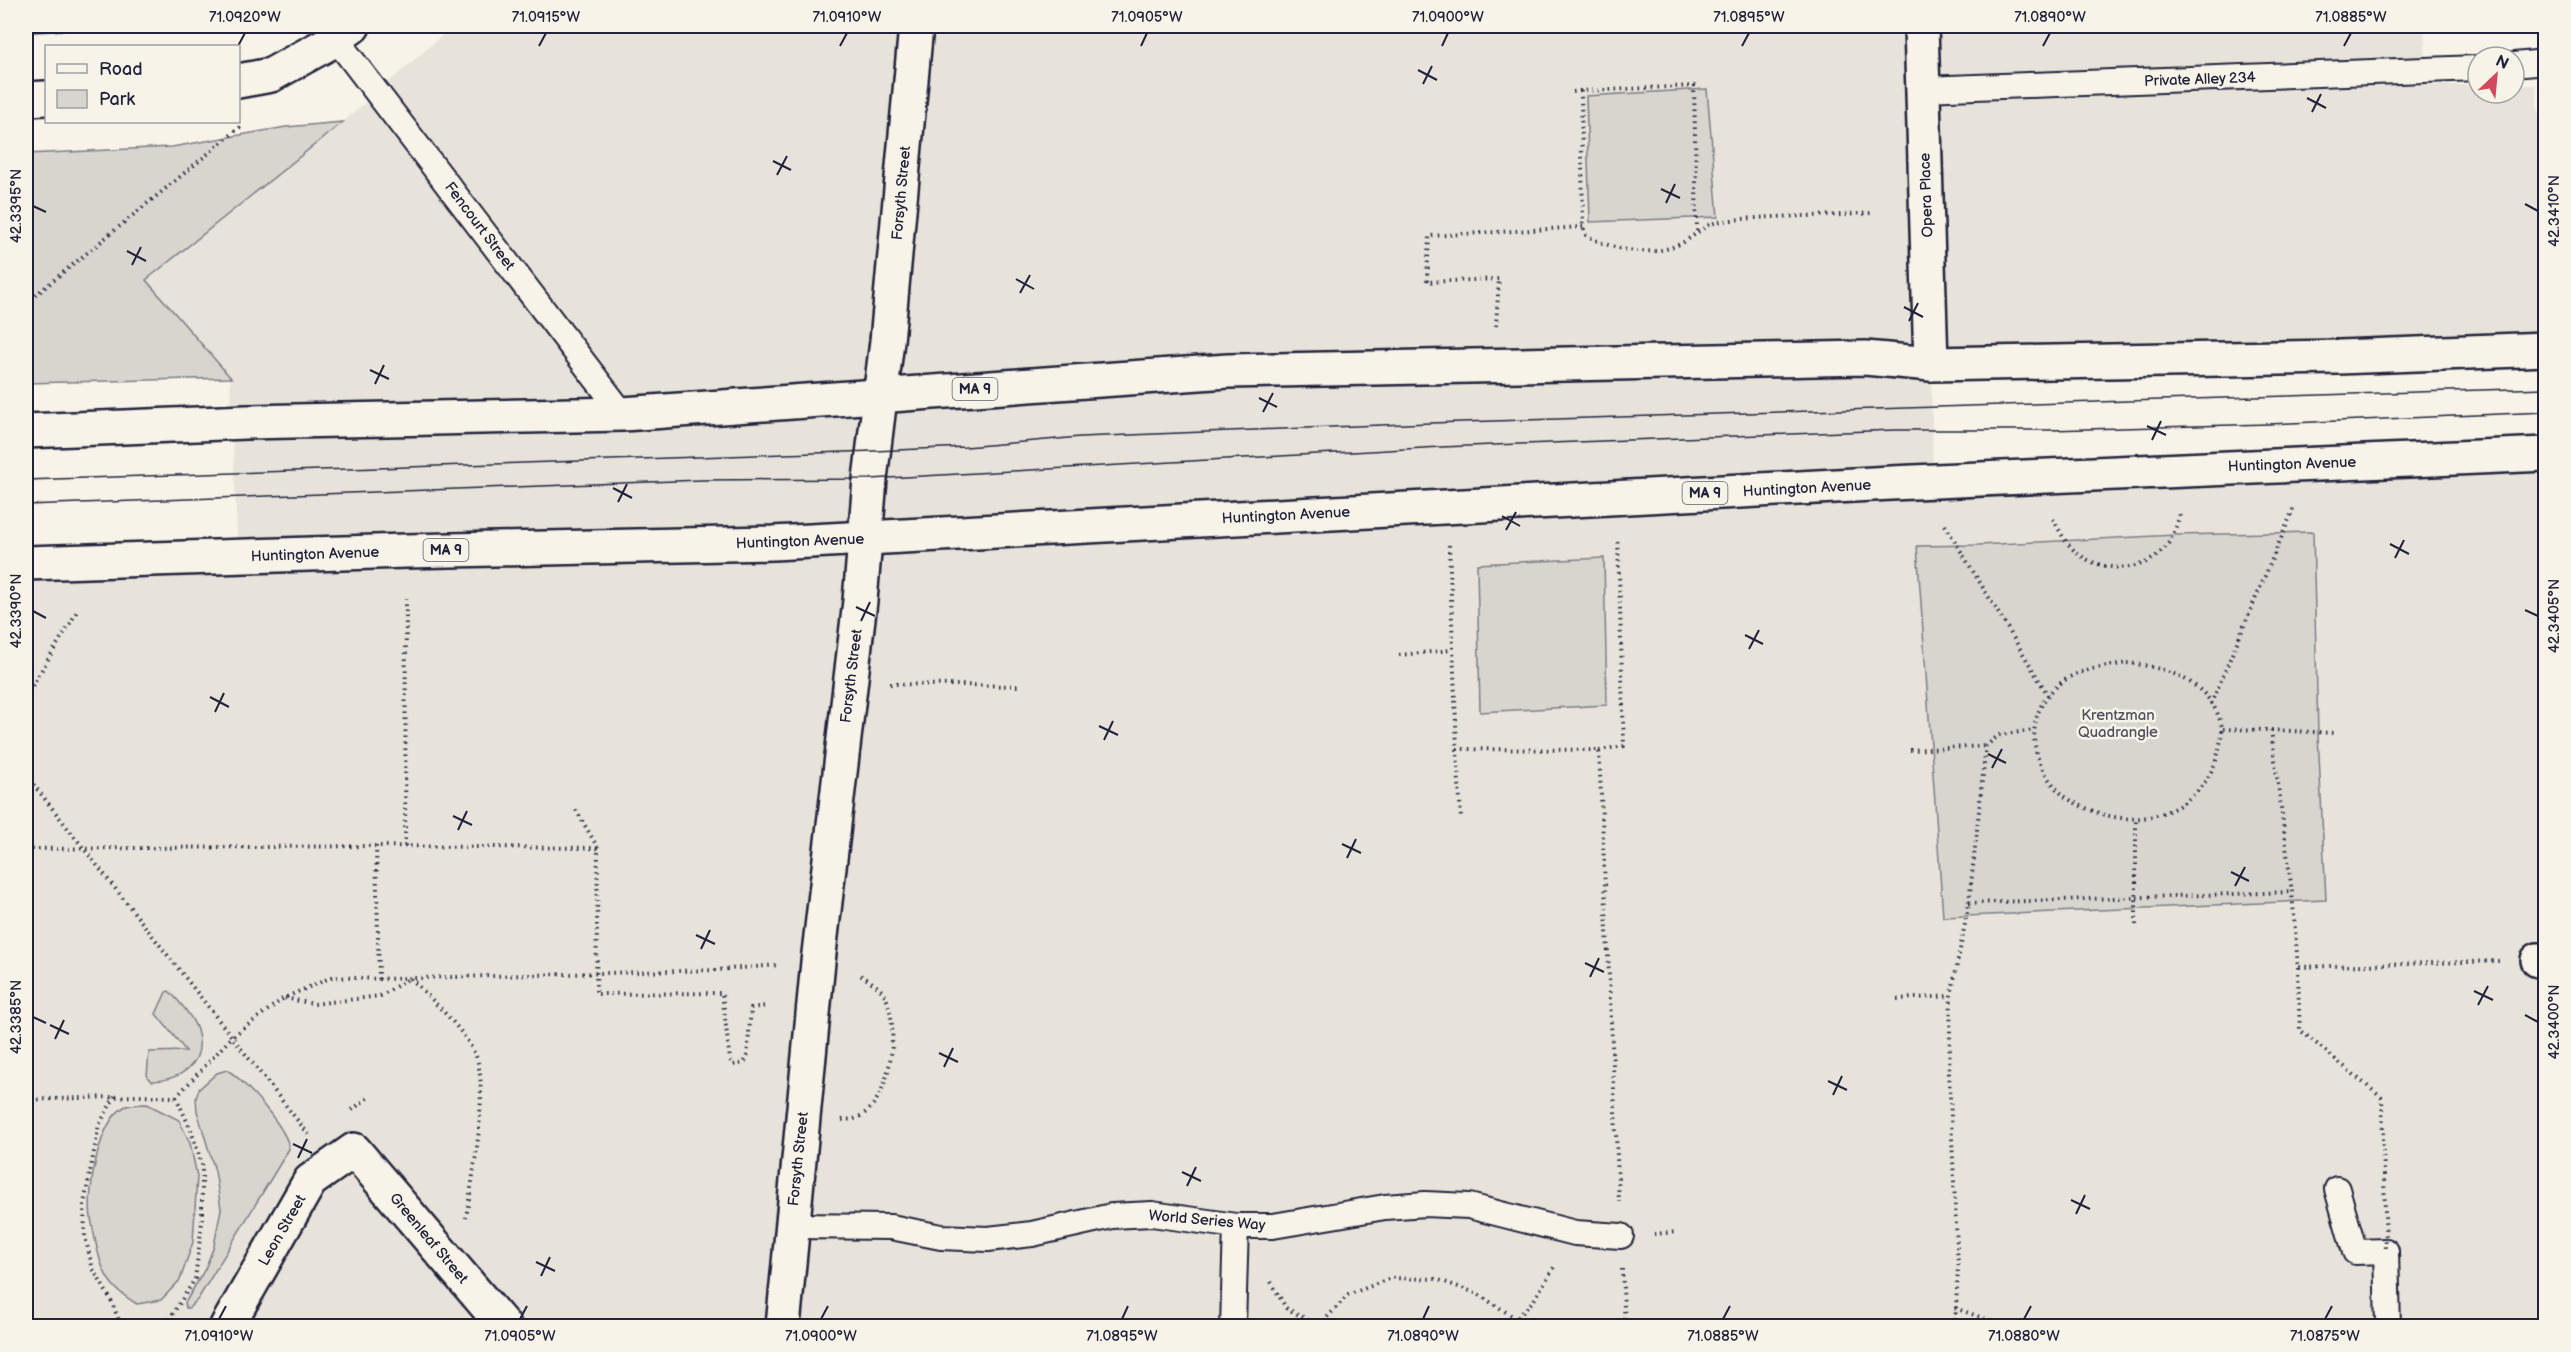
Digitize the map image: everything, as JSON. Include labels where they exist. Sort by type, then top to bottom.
[{"type":"main road","name":"Forsyth Street","points":[[783,1326],[818,962],[881,395],[916,26]]},
{"type":"main road","name":"Opera Place","points":[[1921,26],[1931,364]]},
{"type":"main road","points":[[240,81],[271,75],[344,32]]},
{"type":"main road","points":[[26,99],[45,98]]},
{"type":"main road","name":"MA 9","points":[[26,432],[246,422],[623,414],[1228,371],[1865,358],[1931,364],[2339,357],[2546,349]]},
{"type":"main road","name":"Huntington Avenue","points":[[26,563],[866,539],[1891,483],[2546,454]]},
{"type":"main road","name":"Leon Street","points":[[227,1326],[310,1181],[343,1157]]},
{"type":"main road","name":"Greenleaf Street","points":[[343,1157],[504,1326]]},
{"type":"lane","name":"Fencourt Street","points":[[344,32],[623,414]]},
{"type":"lane","points":[[2526,64],[2546,62]]},
{"type":"lane","name":"Private Alley 234","points":[[1923,89],[2466,68]]},
{"type":"lane","points":[[2337,1189],[2355,1252],[2386,1251],[2388,1326]]},
{"type":"lane","name":"World Series Way","points":[[792,1226],[891,1227],[941,1237],[988,1239],[1032,1234],[1112,1216],[1152,1214],[1236,1226],[1273,1226],[1385,1207],[1425,1204],[1469,1206],[1575,1233],[1621,1236]]},
{"type":"lane","points":[[1233,1326],[1236,1226]]},
{"type":"path","points":[[1694,79],[1697,231]]},
{"type":"path","points":[[1573,92],[1694,86]]},
{"type":"path","points":[[1581,91],[1583,227],[1586,235],[1610,247],[1648,250],[1677,244],[1710,223],[1734,219],[1871,213]]},
{"type":"path","points":[[26,303],[243,125]]},
{"type":"path","points":[[1496,328],[1499,279],[1427,282],[1429,236],[1583,227]]},
{"type":"path","points":[[2211,704],[2295,505]]},
{"type":"path","points":[[2053,519],[2069,546],[2085,560],[2103,567],[2122,567],[2143,563],[2160,554],[2172,540],[2181,511]]},
{"type":"path","points":[[1945,525],[2048,695]]},
{"type":"path","points":[[1457,749],[1599,750],[1624,746],[1618,535]]},
{"type":"path","points":[[1448,541],[1461,819]]},
{"type":"path","points":[[405,846],[406,599]]},
{"type":"path","points":[[26,696],[78,610]]},
{"type":"path","points":[[1399,656],[1452,650]]},
{"type":"path","points":[[2127,663],[2155,666],[2181,676],[2211,704],[2223,729],[2217,760],[2206,783],[2185,802],[2163,814],[2136,818],[2112,817],[2065,797],[2047,779],[2036,757],[2034,730],[2038,709],[2048,695],[2070,677],[2098,668],[2127,663]]},
{"type":"path","points":[[887,684],[1021,686]]},
{"type":"path","points":[[2223,729],[2334,734]]},
{"type":"path","points":[[1910,750],[1986,746],[1999,735],[2034,730]]},
{"type":"path","points":[[2271,730],[2292,892],[2300,1030],[2382,1098],[2386,1251]]},
{"type":"path","points":[[1955,1326],[1958,1268],[1949,1074],[1951,996],[1969,903],[1986,746]]},
{"type":"path","points":[[1599,750],[1625,1326]]},
{"type":"path","points":[[26,775],[232,1037],[343,1157]]},
{"type":"path","points":[[576,810],[598,848],[596,994],[722,993],[730,1060],[733,1065],[744,1064],[747,1058],[751,1008],[766,1006]]},
{"type":"path","points":[[2136,818],[2136,925]]},
{"type":"path","points":[[376,846],[379,978]]},
{"type":"path","points":[[26,849],[376,846],[598,848]]},
{"type":"path","points":[[1969,903],[2292,892]]},
{"type":"path","points":[[2298,967],[2542,960]]},
{"type":"path","points":[[26,1100],[115,1096],[176,1097],[232,1037],[284,998],[332,978],[716,970],[818,962]]},
{"type":"path","points":[[842,1120],[858,1118],[875,1103],[893,1050],[892,1021],[884,995],[874,983],[858,974]]},
{"type":"path","points":[[284,998],[314,1004],[380,996],[410,978]]},
{"type":"path","points":[[410,978],[445,1012],[475,1055],[482,1082],[475,1160],[464,1226]]},
{"type":"path","points":[[1897,999],[1951,996]]},
{"type":"path","points":[[115,1096],[99,1125],[84,1204],[86,1237],[93,1269],[111,1300],[121,1326]]},
{"type":"path","points":[[165,1326],[195,1279],[202,1222],[202,1165],[191,1130],[176,1097]]},
{"type":"path","points":[[1510,1326],[1534,1300],[1575,1233]]},
{"type":"path","points":[[1269,1280],[1286,1308],[1319,1326],[1348,1295],[1391,1278],[1436,1279],[1476,1293],[1517,1319]]},
{"type":"path","points":[[1955,1308],[1994,1322],[1996,1326]]},
{"type":"shaded area","points":[[453,26],[2424,26],[2427,85],[2466,85],[2466,105],[2526,105],[2526,85],[2536,85],[2538,113],[2546,113],[2546,189],[2543,189],[2546,230],[2545,349],[1931,365],[1933,482],[2545,454],[2545,1326],[26,1326],[26,563],[238,556],[230,378],[146,280],[343,122]]},
{"type":"green space","points":[[26,26],[124,26],[26,33]]},
{"type":"green space","points":[[1707,89],[1718,217],[1590,222],[1586,96]]},
{"type":"green space","points":[[343,122],[146,280],[231,378],[26,383],[26,154],[172,147],[286,127]]},
{"type":"green space","name":"Krentzman Quadrangle","points":[[2313,532],[2318,734],[2326,900],[1943,917],[1917,546],[2175,535]]},
{"type":"green space","points":[[1604,558],[1607,705],[1480,712],[1477,564]]},
{"type":"green space","points":[[169,991],[195,1024],[199,1042],[198,1052],[189,1068],[182,1073],[163,1080],[152,1081],[147,1077],[149,1052],[186,1051],[156,1014],[166,992]]},
{"type":"green space","points":[[2539,1003],[2545,1003],[2545,1145]]},
{"type":"green space","points":[[227,1070],[243,1083],[274,1118],[282,1130],[289,1149],[198,1299],[186,1308],[185,1303],[205,1269],[214,1246],[221,1209],[215,1171],[197,1111],[196,1098],[199,1089],[217,1073]]},
{"type":"green space","points":[[147,1104],[179,1120],[190,1143],[197,1176],[193,1242],[180,1280],[161,1300],[137,1304],[117,1289],[103,1268],[97,1250],[90,1206],[96,1158],[107,1127],[124,1107]]},
{"type":"tram line","points":[[26,480],[874,451],[966,447],[1080,437],[1430,423],[2546,388]]},
{"type":"tram line","points":[[26,505],[702,480],[870,479],[1441,447],[1895,430],[2049,430],[2269,424],[2546,412]]}]
